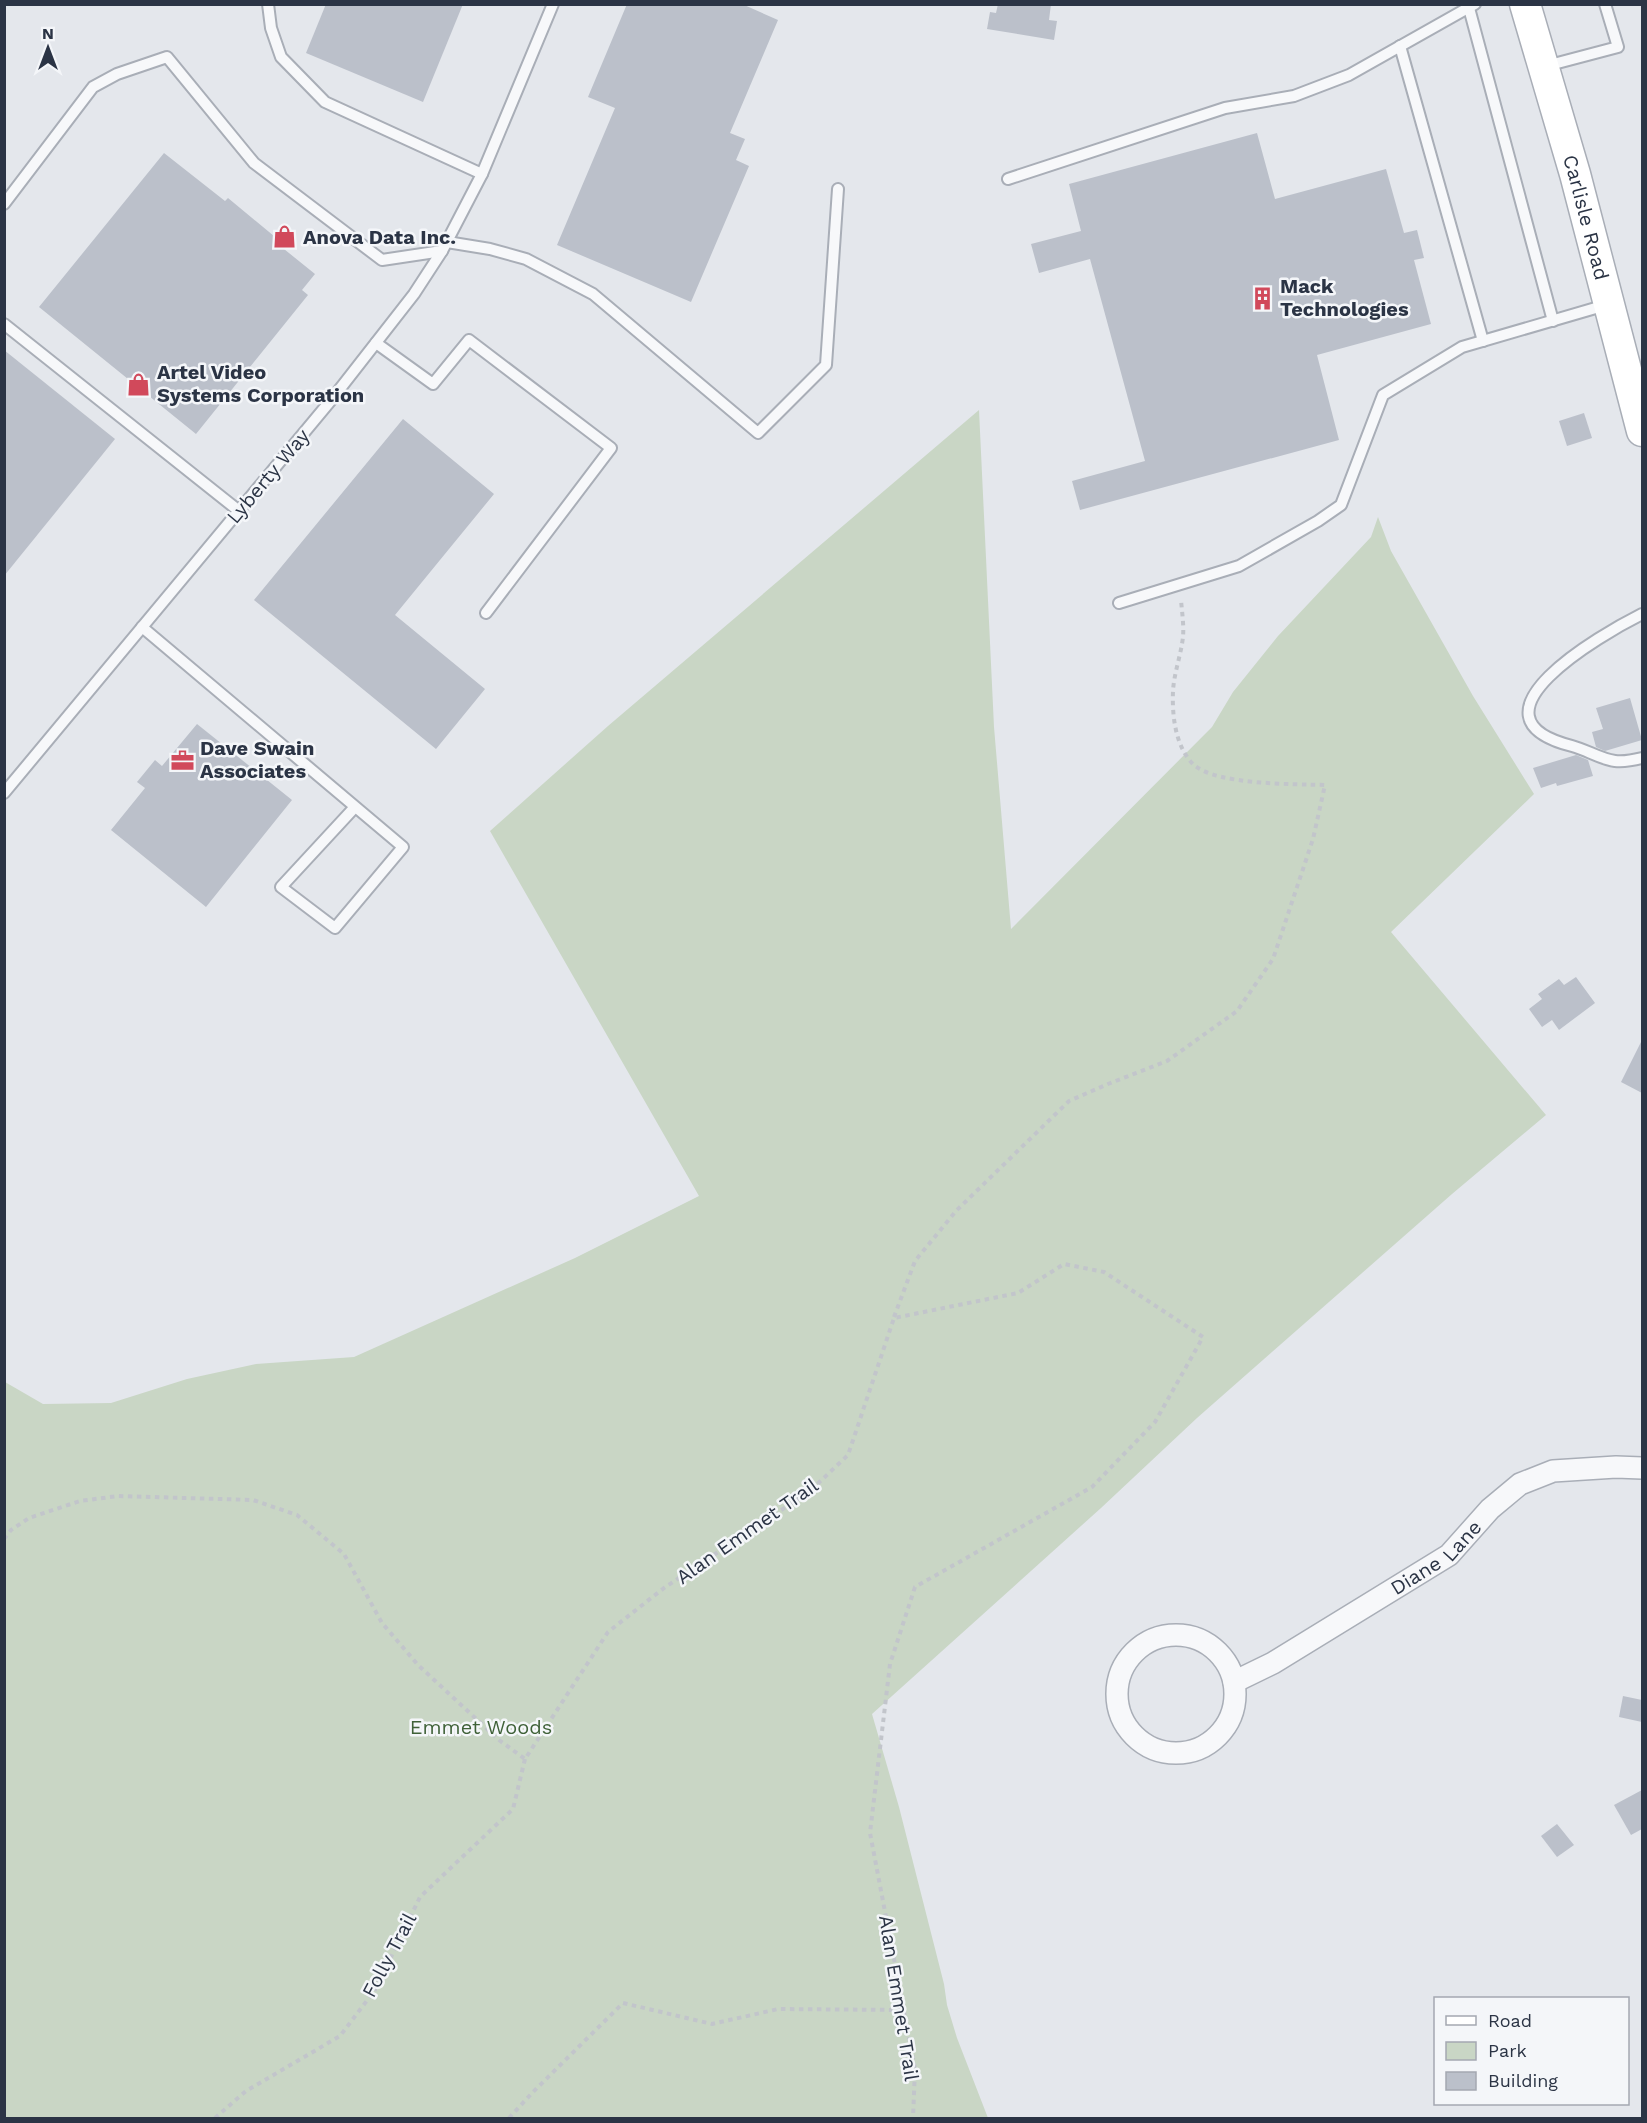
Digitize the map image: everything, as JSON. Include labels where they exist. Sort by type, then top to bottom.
[{"type":"main road","name":"Carlisle Road","points":[[1525,4],[1610,304],[1642,431]]},
{"type":"street","name":"Diane Lane","points":[[1234,1682],[1273,1663],[1449,1555],[1490,1509],[1520,1484],[1553,1472],[1616,1467],[1642,1468]]},
{"type":"street","points":[[1168,1635],[1188,1635],[1207,1643],[1222,1656],[1234,1682],[1236,1694],[1232,1713],[1223,1730],[1209,1743],[1192,1751],[1173,1753],[1154,1749],[1138,1739],[1125,1724],[1118,1707],[1117,1688],[1122,1669],[1132,1654],[1148,1641],[1168,1635]]},
{"type":"lane","points":[[268,4],[271,28],[281,57],[325,102],[482,174]]},
{"type":"lane","name":"Lyberty Way","points":[[4,793],[239,510],[414,294],[444,246],[482,174],[553,4]]},
{"type":"lane","points":[[1544,67],[1618,47],[1605,4]]},
{"type":"lane","points":[[1008,179],[1224,108],[1294,96],[1349,75],[1472,6],[1552,321]]},
{"type":"lane","points":[[1400,46],[1483,341]]},
{"type":"lane","points":[[4,204],[93,87],[117,74],[167,57],[254,163],[382,260],[444,246],[490,249],[526,259],[593,294],[758,433],[826,365],[838,189]]},
{"type":"lane","points":[[1119,603],[1239,566],[1318,521],[1341,505],[1383,395],[1462,347],[1610,304]]},
{"type":"lane","points":[[4,324],[239,510]]},
{"type":"lane","points":[[376,343],[433,384],[469,340],[611,448],[486,613]]},
{"type":"lane","points":[[1642,614],[1613,628],[1561,665],[1534,692],[1529,709],[1530,719],[1535,729],[1548,739],[1591,751],[1605,759],[1616,761],[1642,758]]},
{"type":"lane","points":[[142,627],[355,807],[403,848],[335,928],[281,886],[355,807]]},
{"type":"path","points":[[894,1318],[915,1261],[956,1211],[1069,1101],[1167,1061],[1237,1011],[1274,959],[1313,839],[1325,785],[1282,784],[1216,777],[1194,765],[1182,747],[1174,724],[1173,691],[1183,635],[1180,585]]},
{"type":"path","name":"Alan Emmet Trail","points":[[525,1759],[608,1632],[664,1588],[810,1491],[848,1455],[894,1318],[1018,1293],[1064,1264],[1104,1272],[1203,1337],[1155,1422],[1092,1487],[915,1587],[890,1664],[870,1833],[915,2069],[913,2118]]},
{"type":"path","points":[[4,1539],[11,1530],[29,1518],[80,1501],[118,1496],[254,1500],[297,1515],[344,1554],[382,1623],[418,1665],[499,1740],[525,1759]]},
{"type":"path","name":"Folly Trail","points":[[215,2118],[246,2091],[340,2036],[375,1990],[420,1897],[513,1809],[525,1759]]},
{"type":"path","points":[[508,2118],[623,2003],[712,2024],[778,2009],[904,2010]]},
{"type":"green space","name":"Emmet Woods","points":[[979,410],[994,727],[1011,929],[1212,727],[1233,692],[1278,636],[1371,537],[1378,517],[1391,551],[1473,696],[1534,794],[1391,932],[1546,1115],[1452,1194],[1197,1418],[1101,1508],[872,1714],[899,1807],[944,1984],[947,2005],[957,2038],[988,2118],[5,2118],[5,1382],[43,1404],[111,1403],[187,1379],[256,1364],[354,1357],[575,1258],[699,1196],[490,831],[608,726]]},
{"type":"building","points":[[326,4],[463,4],[423,102],[306,53]]},
{"type":"building","points":[[627,4],[742,4],[778,20],[730,133],[745,139],[736,160],[749,166],[691,302],[557,245],[615,108],[588,97]]},
{"type":"building","points":[[998,4],[1051,4],[1049,20],[1057,21],[1054,40],[987,29],[990,12],[996,13]]},
{"type":"building","name":"Mack Technologies","points":[[1257,133],[1275,199],[1386,169],[1404,233],[1417,230],[1424,258],[1414,260],[1431,324],[1317,355],[1339,440],[1080,510],[1072,481],[1145,461],[1090,259],[1039,273],[1031,244],[1081,231],[1069,184]]},
{"type":"building","points":[[164,153],[225,201],[228,198],[286,246],[284,249],[315,274],[302,290],[308,295],[196,434],[39,307]]},
{"type":"building","points":[[4,350],[115,439],[4,576]]},
{"type":"building","points":[[1584,413],[1592,438],[1567,446],[1559,421]]},
{"type":"building","points":[[403,419],[494,494],[395,615],[485,689],[436,749],[254,600]]},
{"type":"building","points":[[1630,698],[1642,740],[1605,751],[1596,747],[1592,732],[1603,729],[1596,708]]},
{"type":"building","points":[[197,724],[292,800],[206,907],[111,830],[145,788],[137,782],[155,760],[162,766]]},
{"type":"building","points":[[1576,755],[1588,760],[1593,776],[1541,788],[1533,768]]},
{"type":"building","points":[[1576,977],[1595,1003],[1559,1030],[1552,1020],[1542,1027],[1529,1009],[1542,999],[1538,994],[1559,979],[1564,985]]},
{"type":"building","points":[[1642,1040],[1642,1093],[1621,1082]]},
{"type":"building","points":[[1623,1696],[1642,1700],[1642,1722],[1619,1717]]},
{"type":"building","points":[[1642,1790],[1642,1829],[1631,1835],[1614,1805]]},
{"type":"building","points":[[1557,1824],[1574,1845],[1557,1857],[1541,1836]]},
{"type":"place","name":"Anova Data Inc.","points":[[285,237]]},
{"type":"place","name":"Mack Technologies","points":[[1262,298]]},
{"type":"place","name":"Artel Video Systems Corporation","points":[[139,384]]},
{"type":"place","name":"Dave Swain Associates","points":[[182,760]]}]
